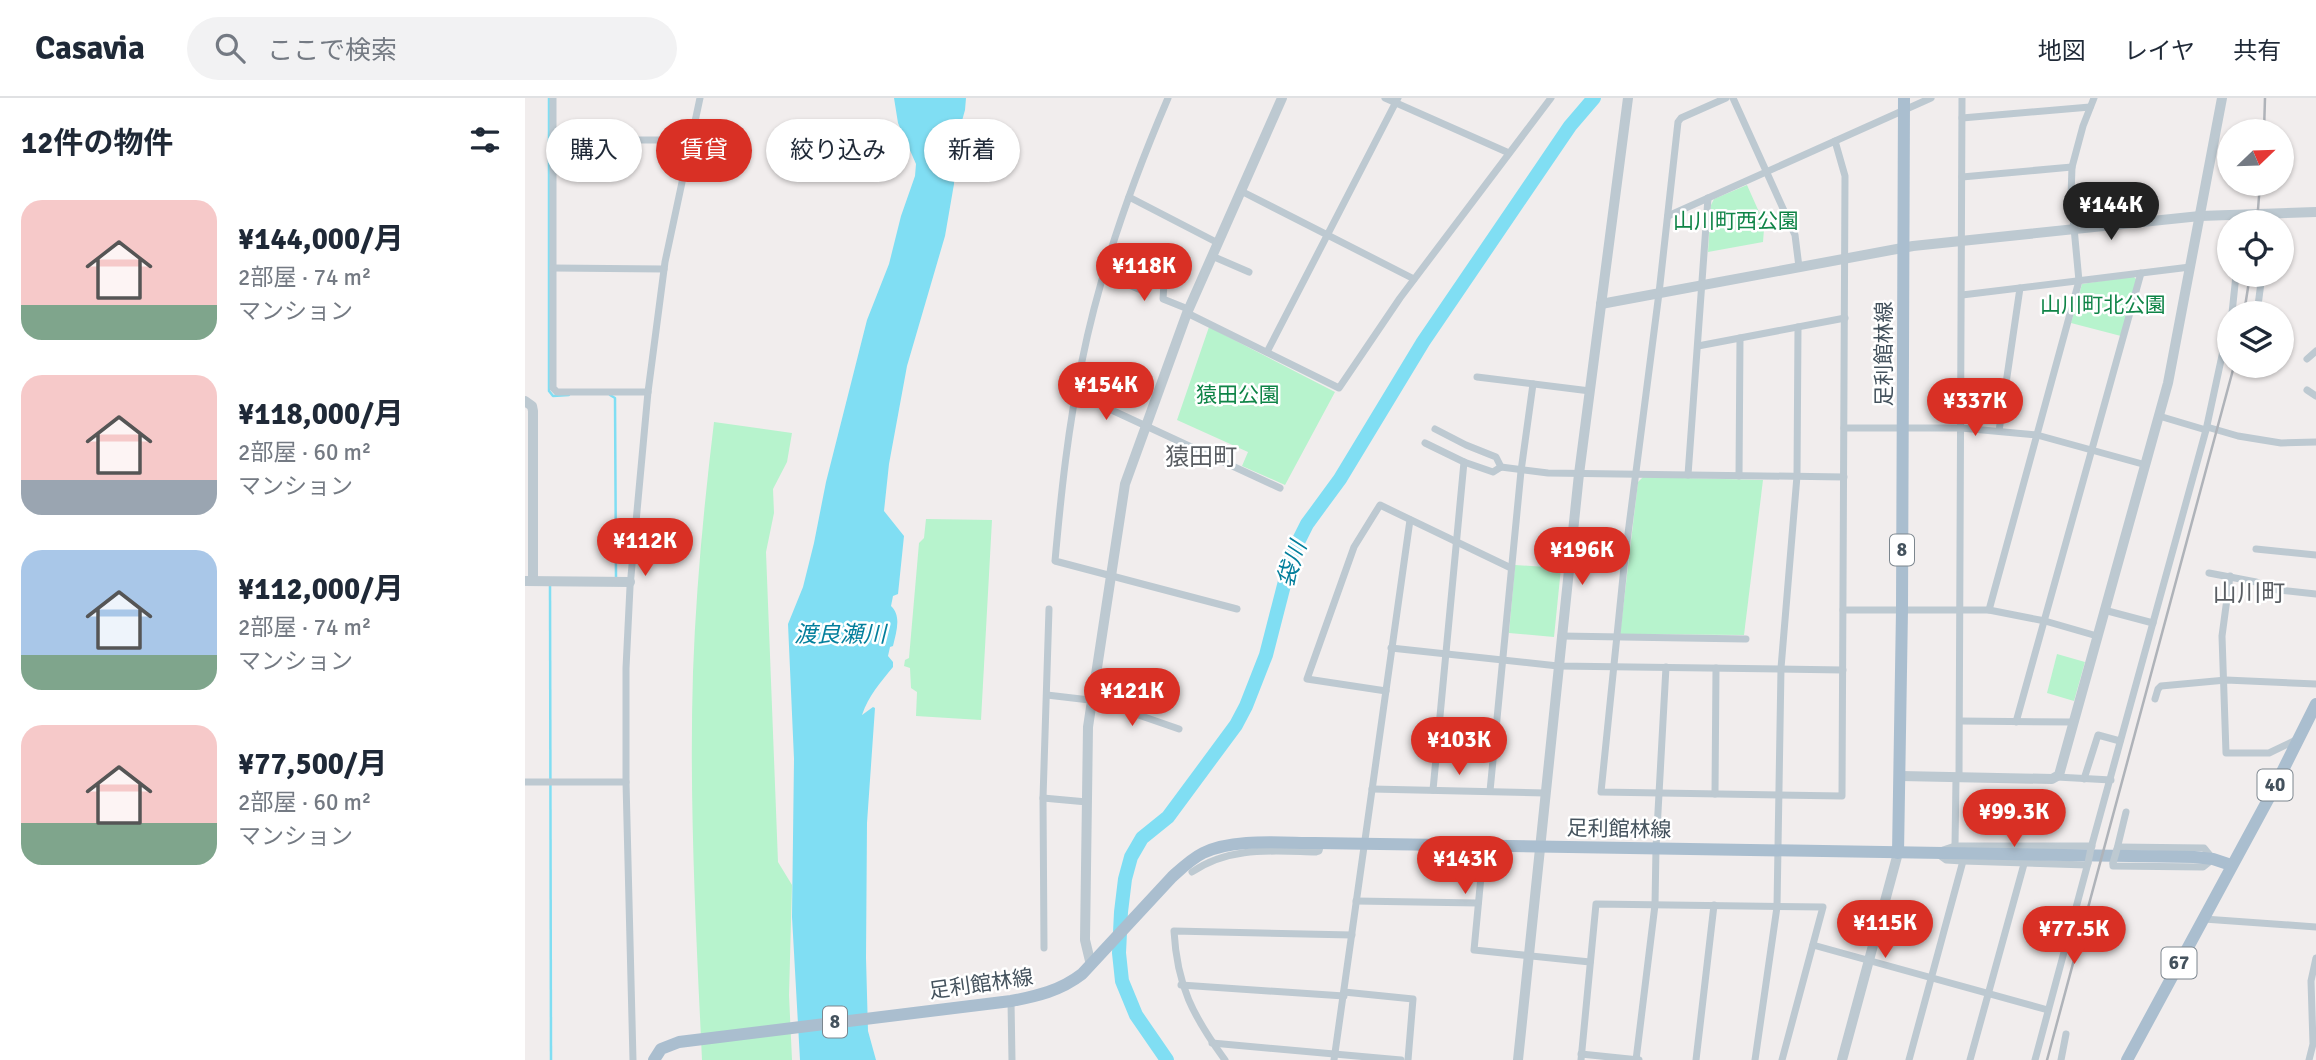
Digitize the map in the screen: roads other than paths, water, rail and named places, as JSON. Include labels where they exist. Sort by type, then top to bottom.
[{"type":"main road","name":"足利館林線","points":[[654,1060],[661,1049],[668,1045],[1007,1001],[1056,990],[1075,979],[1092,964],[1172,877],[1197,856],[1238,844],[1485,845],[1898,853],[1901,776],[1904,104]]},
{"type":"main road","name":"40","points":[[2231,865],[2298,739],[2312,723],[2316,704]]},
{"type":"main road","points":[[1898,853],[2194,857],[2231,865]]},
{"type":"main road","name":"67","points":[[2127,1060],[2231,865]]},
{"type":"street","points":[[552,98],[552,119]]},
{"type":"street","points":[[695,119],[700,98]]},
{"type":"street","points":[[1168,98],[1129,198],[1081,362],[1067,443],[1055,561],[1237,609]]},
{"type":"street","points":[[1092,964],[1085,940],[1088,739],[1125,484],[1187,311],[1282,98]]},
{"type":"street","points":[[1385,98],[1397,100],[1509,153]]},
{"type":"street","points":[[1105,275],[1141,290],[1145,281],[1164,283],[1163,299],[1339,388],[1414,279],[1551,98]]},
{"type":"street","points":[[1518,1060],[1579,474],[1628,98]]},
{"type":"street","points":[[1726,98],[1681,118],[1678,122],[1601,792],[1842,796],[1846,258],[1845,176],[1835,141]]},
{"type":"street","points":[[1733,98],[1795,235],[1799,267]]},
{"type":"street","points":[[1668,216],[1835,141],[1904,104],[1931,98]]},
{"type":"street","points":[[1909,1060],[1932,979],[1959,853],[1957,778],[1962,98]]},
{"type":"street","points":[[1989,610],[2079,281],[2071,196],[2072,167],[2094,98]]},
{"type":"street","points":[[2057,777],[2168,383],[2222,98]]},
{"type":"street","points":[[1267,352],[1397,100]]},
{"type":"street","points":[[1962,118],[2090,107]]},
{"type":"street","points":[[1962,177],[2072,167]]},
{"type":"street","points":[[553,182],[554,388],[557,392],[648,392]]},
{"type":"street","points":[[633,1060],[626,782],[630,582],[648,392],[664,269],[681,182]]},
{"type":"street","points":[[1241,191],[1414,279]]},
{"type":"street","points":[[1129,198],[1218,243]]},
{"type":"street","points":[[1688,475],[1708,198]]},
{"type":"street","points":[[2294,215],[2316,212]]},
{"type":"street","points":[[1601,304],[1903,248],[2200,216],[2217,217]]},
{"type":"street","points":[[1212,256],[1249,272]]},
{"type":"street","points":[[1962,295],[2190,267]]},
{"type":"street","points":[[553,268],[664,269]]},
{"type":"street","points":[[2016,722],[2094,450],[2141,273]]},
{"type":"street","points":[[1999,431],[2020,288]]},
{"type":"street","points":[[1698,346],[1845,318]]},
{"type":"street","points":[[1755,1060],[1776,907],[1781,668],[1797,476],[1798,327]]},
{"type":"street","points":[[1739,476],[1740,338]]},
{"type":"street","points":[[2308,359],[2316,351]]},
{"type":"street","points":[[1477,377],[1590,391]]},
{"type":"street","points":[[2035,1060],[2206,428],[2217,378]]},
{"type":"street","points":[[1490,791],[1521,471],[1533,384]]},
{"type":"street","points":[[2307,390],[2316,396]]},
{"type":"street","points":[[1077,394],[1280,488]]},
{"type":"street","points":[[525,401],[532,406],[533,411],[529,581],[630,582]]},
{"type":"street","points":[[2159,416],[2281,443],[2316,442]]},
{"type":"street","points":[[1844,428],[1961,428],[2037,435],[2146,465]]},
{"type":"street","points":[[1436,429],[1466,446],[1496,457],[1501,467]]},
{"type":"street","points":[[1425,443],[1464,462],[1493,472],[1501,467],[1521,471],[1579,474],[1844,477]]},
{"type":"street","points":[[1433,790],[1464,462]]},
{"type":"street","points":[[1386,691],[1307,679],[1354,547],[1380,505],[1511,568]]},
{"type":"street","points":[[1335,1057],[1410,520]]},
{"type":"street","points":[[2256,549],[2316,555]]},
{"type":"street","points":[[2209,573],[2256,582],[2270,589],[2316,594]]},
{"type":"street","points":[[2230,576],[2224,617],[2222,681],[2226,754],[2269,753],[2298,739]]},
{"type":"street","points":[[1044,948],[1043,798],[1049,609]]},
{"type":"street","points":[[1843,610],[1989,610],[2045,621],[2097,636]]},
{"type":"street","points":[[2104,610],[2153,624]]},
{"type":"street","points":[[1561,636],[1746,639]]},
{"type":"street","points":[[1391,648],[1558,666],[1843,670]]},
{"type":"street","points":[[1666,667],[1658,793],[1655,905],[1638,1060],[1581,1057],[1596,904],[1655,905],[1714,905],[1776,907],[1823,907],[1782,1060]]},
{"type":"street","points":[[1715,794],[1716,668]]},
{"type":"street","points":[[2155,699],[2161,686],[2222,681],[2316,684]]},
{"type":"street","points":[[1047,695],[1092,700],[1179,729]]},
{"type":"street","points":[[1959,721],[2073,722]]},
{"type":"street","points":[[2084,779],[2098,735],[2120,741]]},
{"type":"street","points":[[1901,776],[2111,780]]},
{"type":"street","points":[[525,782],[626,782]]},
{"type":"street","points":[[1372,789],[1545,793]]},
{"type":"street","points":[[1043,798],[1087,802]]},
{"type":"street","points":[[2117,848],[2204,848],[2213,859],[2203,867],[2113,866],[2113,863],[2126,811]]},
{"type":"street","points":[[1192,872],[1209,862],[1232,854],[1261,851],[1315,852],[1319,851],[1321,843]]},
{"type":"street","points":[[1485,845],[1474,950],[1590,962]]},
{"type":"street","points":[[1959,853],[2092,847]]},
{"type":"street","points":[[1842,1060],[1898,853]]},
{"type":"street","points":[[1959,853],[2024,864],[2087,864]]},
{"type":"street","points":[[1970,1060],[2024,864]]},
{"type":"street","points":[[1356,901],[1479,903]]},
{"type":"street","points":[[1696,1060],[1714,905]]},
{"type":"street","points":[[2203,919],[2316,927]]},
{"type":"street","points":[[1225,1060],[1212,1043],[1181,985],[1174,931],[1352,935]]},
{"type":"street","points":[[1813,945],[2048,1010]]},
{"type":"street","points":[[2309,1060],[2313,1044],[2311,981],[2316,958]]},
{"type":"street","points":[[1181,985],[1413,999],[1408,1060]]},
{"type":"street","points":[[1007,1001],[1011,1060]]},
{"type":"street","points":[[2061,1060],[2066,1034]]},
{"type":"street","points":[[1212,1043],[1335,1057],[1402,1060]]},
{"type":"water","name":"渡良瀬川","points":[[894,98],[966,98],[962,119],[924,119],[924,182],[954,184],[945,236],[907,366],[889,464],[884,511],[904,536],[898,594],[893,596],[891,606],[897,620],[893,646],[890,647],[888,656],[893,667],[871,695],[862,715],[875,708],[867,823],[866,958],[868,1031],[876,1060],[800,1060],[792,917],[794,759],[788,624],[803,587],[826,482],[867,320],[889,264],[915,176],[916,164],[910,150],[910,119],[897,119]]},
{"type":"waterway","points":[[549,98],[549,391],[553,396],[569,395]]},
{"type":"waterway","name":"袋川","points":[[1167,1060],[1136,1015],[1122,981],[1119,953],[1121,912],[1131,857],[1142,838],[1168,817],[1236,725],[1266,655],[1292,554],[1307,524],[1340,479],[1423,342],[1570,126],[1594,98]]},
{"type":"waterway","points":[[610,395],[615,398],[616,577]]},
{"type":"waterway","points":[[550,586],[551,1060]]},
{"type":"railway","points":[[2264,119],[2265,98]]},
{"type":"railway","points":[[2258,210],[2259,196]]},
{"type":"railway","points":[[2246,301],[2248,287]]},
{"type":"railway","points":[[2047,1060],[2231,378]]},
{"type":"district","name":"猿田町","points":[[1201,457]]},
{"type":"district","name":"山川町","points":[[2249,593]]},
{"type":"park label","name":"山川町西公園","points":[[1736,221]]},
{"type":"park label","name":"山川町北公園","points":[[2103,305]]},
{"type":"park label","name":"猿田公園","points":[[1238,395]]}]
